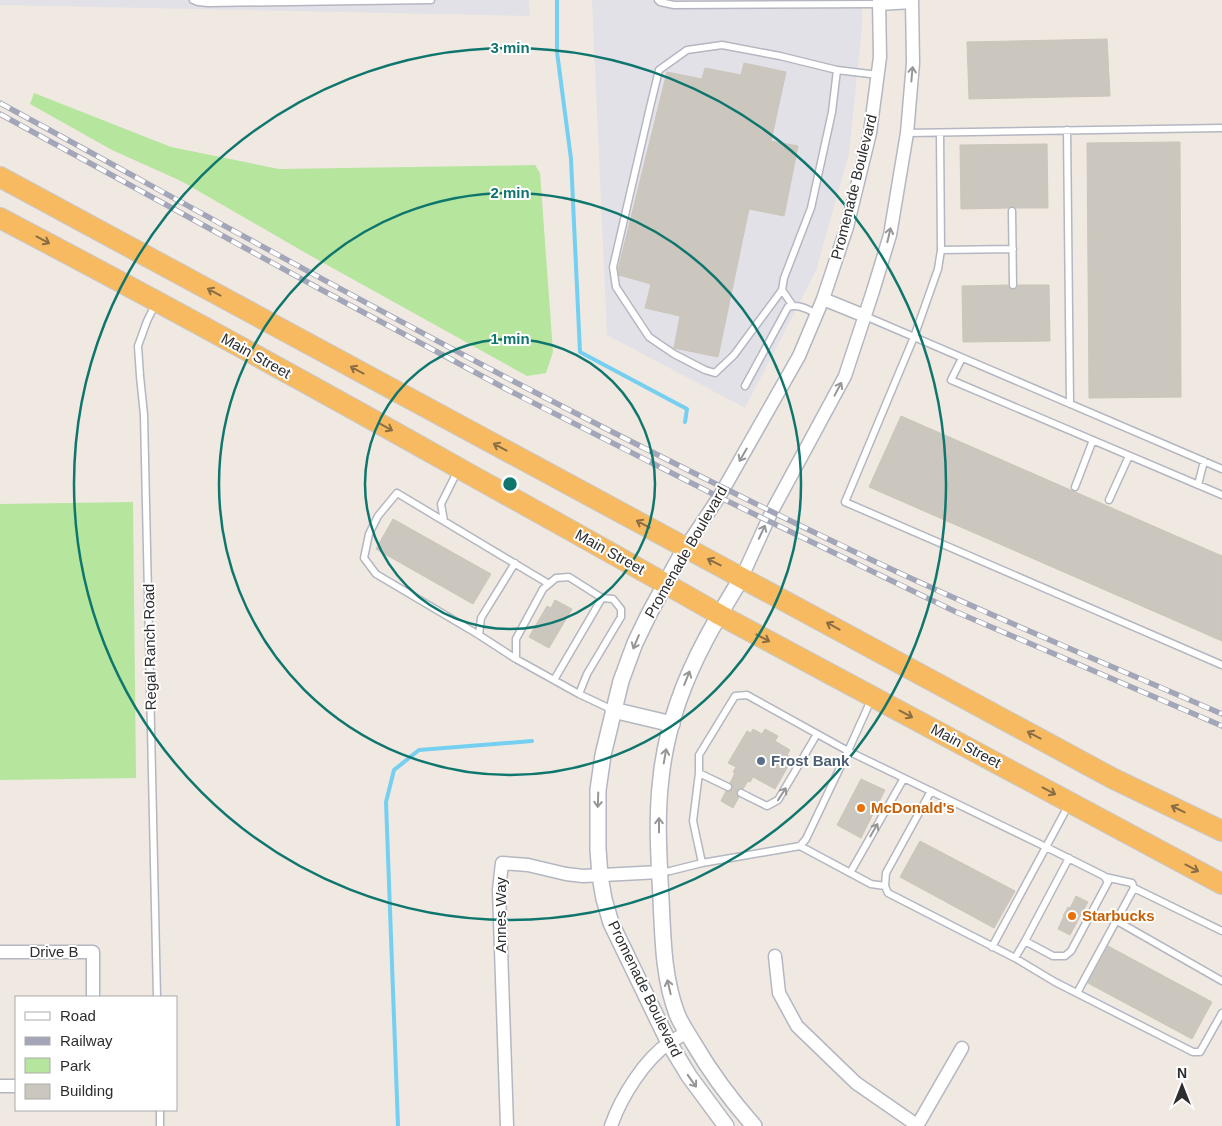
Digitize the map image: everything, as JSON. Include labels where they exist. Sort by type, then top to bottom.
[{"type":"highway","points":[[0,177],[685,548],[742,576],[1103,773],[1222,831]]},
{"type":"highway","name":"Main Street","points":[[0,218],[157,301],[720,615],[1222,884]]},
{"type":"street","points":[[879,2],[912,1]]},
{"type":"street","name":"Promenade Boulevard","points":[[754,1126],[707,1066],[678,1016],[669,991],[665,966],[660,872],[659,806],[661,777],[677,704],[690,672],[706,639],[742,576],[772,511],[845,376],[865,316],[890,235],[907,133],[913,63],[912,1]]},
{"type":"street","name":"Promenade Boulevard","points":[[726,1126],[689,1076],[669,1043],[611,923],[600,876],[598,790],[603,755],[613,710],[635,643],[685,548],[719,497],[799,356],[823,299],[847,227],[868,142],[880,56],[879,2]]},
{"type":"street","points":[[823,299],[865,316]]},
{"type":"street","points":[[613,710],[672,724]]},
{"type":"street","name":"Annes Way","points":[[507,1126],[499,890],[502,863],[528,865],[583,876],[660,872]]},
{"type":"street","name":"Drive B","points":[[0,952],[93,952],[93,996]]},
{"type":"street","points":[[775,956],[779,993],[797,1026],[856,1083],[918,1126],[962,1048]]},
{"type":"street","points":[[610,1126],[625,1094],[638,1075],[669,1043],[687,1032]]},
{"type":"street","points":[[0,1086],[15,1086]]},
{"type":"lane","points":[[193,0],[208,3],[431,0]]},
{"type":"lane","points":[[658,0],[674,5],[879,2]]},
{"type":"lane","points":[[838,70],[832,112],[811,208],[784,278],[782,290],[734,355],[716,372],[705,370],[649,338],[616,287],[613,267],[659,70],[687,50],[722,46],[780,56],[838,70],[878,75]]},
{"type":"lane","points":[[907,133],[1222,128]]},
{"type":"lane","points":[[1067,130],[1070,404]]},
{"type":"lane","points":[[940,133],[941,250],[938,269],[914,337],[845,502],[1222,665]]},
{"type":"lane","points":[[1012,211],[1013,285]]},
{"type":"lane","points":[[941,250],[1012,249]]},
{"type":"lane","points":[[782,290],[793,306]]},
{"type":"lane","name":"Regal Ranch Road","points":[[157,301],[138,346],[144,415],[158,996]]},
{"type":"lane","points":[[745,386],[788,307],[795,305],[817,314]]},
{"type":"lane","points":[[865,316],[1222,469]]},
{"type":"lane","points":[[962,358],[952,380],[1222,495]]},
{"type":"lane","points":[[1075,487],[1093,440]]},
{"type":"lane","points":[[1109,500],[1129,456]]},
{"type":"lane","points":[[1198,485],[1204,461]]},
{"type":"lane","points":[[444,521],[441,504],[459,468]]},
{"type":"lane","points":[[549,584],[397,493],[378,516],[369,534],[364,558],[376,574],[516,659],[579,694],[613,710]]},
{"type":"lane","points":[[479,635],[481,618],[515,564]]},
{"type":"lane","points":[[516,659],[516,639],[543,589],[556,578],[569,577],[602,598],[613,599],[621,609],[621,617],[587,674],[579,694]]},
{"type":"lane","points":[[554,680],[602,598]]},
{"type":"lane","points":[[702,863],[693,821],[699,772],[699,755],[735,696],[747,695],[848,751],[1105,877],[1132,883],[1134,888],[1222,931]]},
{"type":"lane","points":[[800,846],[806,839],[872,696]]},
{"type":"lane","points":[[741,793],[767,806],[778,800],[817,734]]},
{"type":"lane","points":[[699,772],[728,787]]},
{"type":"lane","points":[[850,873],[904,778]]},
{"type":"lane","points":[[931,792],[886,873],[885,886],[888,893],[1015,958],[1077,994],[1193,1052],[1200,1052],[1222,1013]]},
{"type":"lane","points":[[992,947],[1070,802]]},
{"type":"lane","points":[[660,872],[800,846],[871,884],[885,886]]},
{"type":"lane","points":[[1015,958],[1069,858]]},
{"type":"lane","points":[[1024,941],[1053,956],[1065,956],[1071,951],[1108,882],[1105,877]]},
{"type":"lane","points":[[1077,994],[1134,888]]},
{"type":"lane","points":[[1116,920],[1222,981]]},
{"type":"lane","points":[[160,1111],[160,1126]]},
{"type":"shaded area","points":[[0,0],[529,0],[530,16],[0,5]]},
{"type":"shaded area","points":[[592,0],[862,0],[862,28],[849,153],[816,271],[745,408],[607,335]]},
{"type":"green space","points":[[34,93],[171,147],[279,169],[535,165],[540,173],[553,352],[546,373],[527,376],[311,256],[181,181],[112,150],[30,104]]},
{"type":"green space","points":[[133,502],[136,778],[0,780],[0,504]]},
{"type":"building","points":[[1107,39],[1110,96],[969,99],[967,42]]},
{"type":"building","points":[[744,63],[786,72],[771,141],[798,146],[784,216],[749,209],[718,357],[674,348],[680,316],[645,308],[651,284],[619,275],[618,270],[667,72],[702,79],[705,68],[741,75]]},
{"type":"building","points":[[1180,142],[1181,397],[1089,398],[1087,143]]},
{"type":"building","points":[[1047,144],[1048,208],[1016,208],[1012,206],[1008,208],[961,209],[960,145]]},
{"type":"building","points":[[1008,285],[1010,289],[1014,290],[1018,285],[1049,285],[1050,341],[963,342],[962,286]]},
{"type":"building","points":[[901,416],[1222,556],[1222,641],[869,487]]},
{"type":"building","points":[[393,519],[491,574],[473,604],[376,549]]},
{"type":"building","points":[[555,600],[572,609],[549,648],[529,637],[547,606],[551,608]]},
{"type":"building","name":"Frost Bank","points":[[753,729],[762,734],[765,729],[778,736],[775,741],[790,750],[787,755],[793,758],[775,789],[753,777],[743,789],[737,790],[736,794],[739,797],[733,808],[721,801],[726,791],[733,789],[730,783],[736,767],[728,763],[747,731],[751,733]]},
{"type":"building","name":"McDonald's","points":[[861,779],[885,790],[861,838],[837,825]]},
{"type":"building","points":[[920,841],[1015,891],[994,928],[900,877]]},
{"type":"building","name":"Starbucks","points":[[1076,896],[1088,902],[1070,935],[1058,929],[1063,916],[1068,907],[1070,908]]},
{"type":"building","points":[[1108,946],[1212,1002],[1192,1039],[1088,983]]},
{"type":"waterway","points":[[557,0],[557,52],[571,159],[580,352],[687,409],[685,422]]},
{"type":"waterway","points":[[398,1126],[386,802],[394,770],[419,750],[532,741]]},
{"type":"railway","points":[[0,103],[449,347],[694,473],[919,582],[1222,714]]},
{"type":"railway","points":[[0,114],[508,390],[719,497],[954,611],[1222,726]]},
{"type":"place","name":"Frost Bank","points":[[761,761]]},
{"type":"place","name":"McDonald's","points":[[861,808]]},
{"type":"place","name":"Starbucks","points":[[1072,916]]}]
